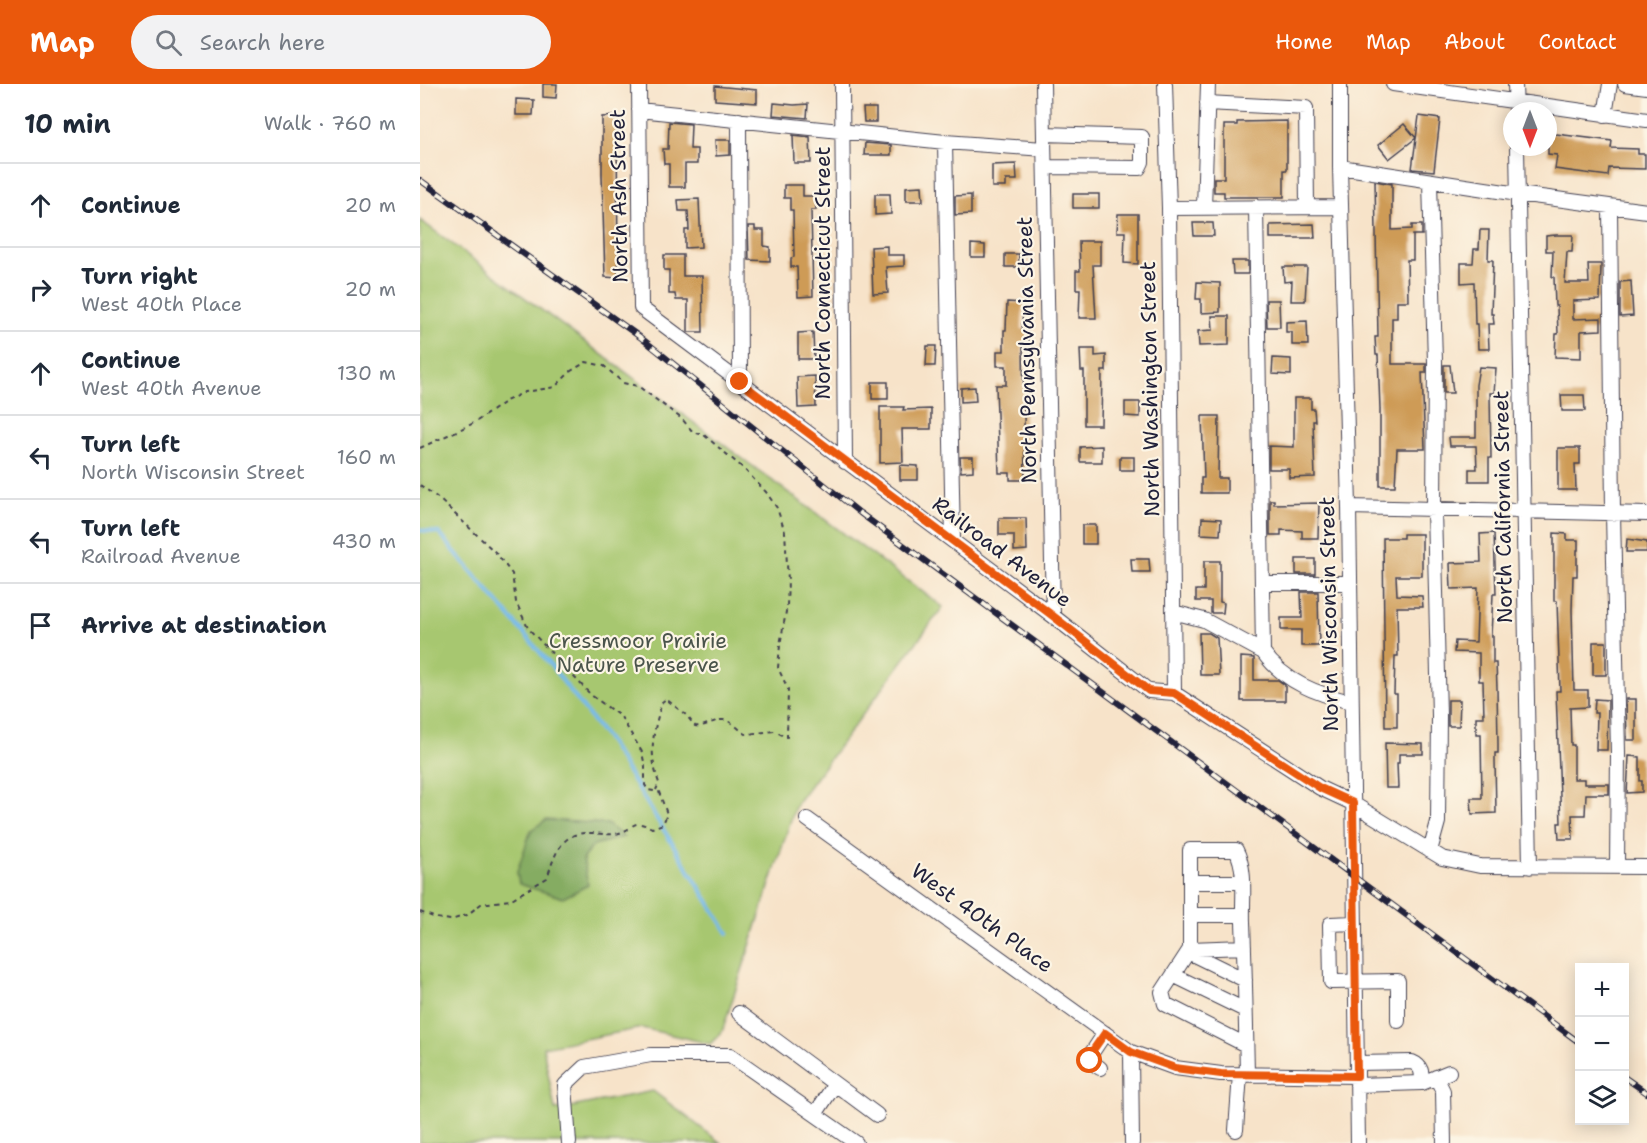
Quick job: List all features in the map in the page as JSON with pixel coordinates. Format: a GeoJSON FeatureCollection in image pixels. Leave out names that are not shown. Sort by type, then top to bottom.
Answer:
{"type":"FeatureCollection","features":[{"type":"Feature","properties":{"kind":"street","name":"North Ash Street"},"geometry":{"type":"LineString","coordinates":[[639,84],[641,308]]}},
{"type":"Feature","properties":{"kind":"street","name":"North Connecticut Street"},"geometry":{"type":"LineString","coordinates":[[843,84],[845,462]]}},
{"type":"Feature","properties":{"kind":"street","name":"North Pennsylvania Street"},"geometry":{"type":"LineString","coordinates":[[1043,84],[1053,616]]}},
{"type":"Feature","properties":{"kind":"street","name":"North Washington Street"},"geometry":{"type":"LineString","coordinates":[[1165,84],[1174,693]]}},
{"type":"Feature","properties":{"kind":"street"},"geometry":{"type":"LineString","coordinates":[[1204,207],[1208,84]]}},
{"type":"Feature","properties":{"kind":"street","name":"North Wisconsin Street"},"geometry":{"type":"LineString","coordinates":[[1340,84],[1358,1143]]}},
{"type":"Feature","properties":{"kind":"street"},"geometry":{"type":"LineString","coordinates":[[1393,84],[1415,86],[1503,104]]}},
{"type":"Feature","properties":{"kind":"street"},"geometry":{"type":"LineString","coordinates":[[1515,84],[1516,102]]}},
{"type":"Feature","properties":{"kind":"street"},"geometry":{"type":"LineString","coordinates":[[1605,114],[1610,84]]}},
{"type":"Feature","properties":{"kind":"street"},"geometry":{"type":"LineString","coordinates":[[1625,84],[1647,87]]}},
{"type":"Feature","properties":{"kind":"street"},"geometry":{"type":"LineString","coordinates":[[1207,103],[1306,108],[1307,207]]}},
{"type":"Feature","properties":{"kind":"street"},"geometry":{"type":"LineString","coordinates":[[639,110],[945,142],[1044,149]]}},
{"type":"Feature","properties":{"kind":"street"},"geometry":{"type":"LineString","coordinates":[[1557,110],[1647,120]]}},
{"type":"Feature","properties":{"kind":"street"},"geometry":{"type":"LineString","coordinates":[[740,120],[740,382]]}},
{"type":"Feature","properties":{"kind":"street"},"geometry":{"type":"LineString","coordinates":[[1044,134],[1142,137],[1142,162],[1139,168],[1045,167]]}},
{"type":"Feature","properties":{"kind":"street"},"geometry":{"type":"LineString","coordinates":[[945,142],[953,542]]}},
{"type":"Feature","properties":{"kind":"street","name":"North California Street"},"geometry":{"type":"LineString","coordinates":[[1516,156],[1530,867]]}},
{"type":"Feature","properties":{"kind":"street"},"geometry":{"type":"LineString","coordinates":[[1340,167],[1647,211]]}},
{"type":"Feature","properties":{"kind":"street"},"geometry":{"type":"LineString","coordinates":[[1430,181],[1439,716],[1438,822],[1430,850]]}},
{"type":"Feature","properties":{"kind":"street"},"geometry":{"type":"LineString","coordinates":[[1610,206],[1618,753],[1617,867]]}},
{"type":"Feature","properties":{"kind":"street"},"geometry":{"type":"LineString","coordinates":[[1256,207],[1263,652]]}},
{"type":"Feature","properties":{"kind":"street"},"geometry":{"type":"LineString","coordinates":[[1168,208],[1341,207]]}},
{"type":"Feature","properties":{"kind":"street","name":"Railroad Avenue"},"geometry":{"type":"LineString","coordinates":[[641,308],[1053,616],[1149,691],[1174,693],[1320,788],[1353,803],[1442,858],[1480,866],[1647,867]]}},
{"type":"Feature","properties":{"kind":"street"},"geometry":{"type":"LineString","coordinates":[[1348,507],[1647,514]]}},
{"type":"Feature","properties":{"kind":"street"},"geometry":{"type":"LineString","coordinates":[[1262,583],[1350,583]]}},
{"type":"Feature","properties":{"kind":"street"},"geometry":{"type":"LineString","coordinates":[[1173,612],[1204,620],[1263,652],[1272,664],[1292,680],[1325,696],[1351,702]]}},
{"type":"Feature","properties":{"kind":"street","name":"West 40th Place"},"geometry":{"type":"LineString","coordinates":[[807,819],[1131,1052],[1175,1068],[1221,1074],[1357,1075]]}},
{"type":"Feature","properties":{"kind":"street"},"geometry":{"type":"LineString","coordinates":[[1236,1130],[1246,1045],[1242,861],[1236,850],[1190,850],[1189,950],[1162,992],[1165,1004],[1246,1045]]}},
{"type":"Feature","properties":{"kind":"street"},"geometry":{"type":"LineString","coordinates":[[1190,882],[1242,882]]}},
{"type":"Feature","properties":{"kind":"street"},"geometry":{"type":"LineString","coordinates":[[1190,915],[1243,915]]}},
{"type":"Feature","properties":{"kind":"street"},"geometry":{"type":"LineString","coordinates":[[1354,923],[1330,924],[1331,982],[1398,981],[1398,1021]]}},
{"type":"Feature","properties":{"kind":"street"},"geometry":{"type":"LineString","coordinates":[[1189,950],[1244,947]]}},
{"type":"Feature","properties":{"kind":"street"},"geometry":{"type":"LineString","coordinates":[[1189,950],[1245,980]]}},
{"type":"Feature","properties":{"kind":"street"},"geometry":{"type":"LineString","coordinates":[[1173,975],[1245,1010]]}},
{"type":"Feature","properties":{"kind":"street"},"geometry":{"type":"LineString","coordinates":[[739,1013],[877,1115]]}},
{"type":"Feature","properties":{"kind":"street"},"geometry":{"type":"LineString","coordinates":[[1100,1068],[1090,1061],[1089,1057],[1105,1033]]}},
{"type":"Feature","properties":{"kind":"street"},"geometry":{"type":"LineString","coordinates":[[1131,1052],[1132,1143]]}},
{"type":"Feature","properties":{"kind":"street"},"geometry":{"type":"LineString","coordinates":[[569,1143],[565,1085],[584,1067],[651,1055],[729,1055],[816,1113],[856,1143]]}},
{"type":"Feature","properties":{"kind":"street"},"geometry":{"type":"LineString","coordinates":[[1357,1075],[1412,1062],[1422,1070],[1422,1083]]}},
{"type":"Feature","properties":{"kind":"street"},"geometry":{"type":"LineString","coordinates":[[1357,1075],[1422,1083],[1443,1074],[1444,1143]]}},
{"type":"Feature","properties":{"kind":"street"},"geometry":{"type":"LineString","coordinates":[[816,1113],[835,1084]]}},
{"type":"Feature","properties":{"kind":"path"},"geometry":{"type":"LineString","coordinates":[[420,448],[474,423],[506,401],[525,392],[555,387],[571,371],[586,362],[604,366],[617,380],[638,386],[654,397],[682,419],[693,432],[704,435],[766,492],[777,508],[785,532],[787,606],[778,668],[788,689],[787,737],[774,731],[746,734],[730,722],[723,720],[700,727],[694,726],[686,715],[666,699],[662,702],[656,723],[653,745],[652,764],[659,783],[656,790]]}},
{"type":"Feature","properties":{"kind":"path"},"geometry":{"type":"LineString","coordinates":[[420,485],[438,498],[496,553],[509,569],[514,580],[516,602],[524,622],[591,694],[621,717],[642,752],[645,785],[648,790],[659,792],[667,814],[663,824],[652,828],[637,823],[619,833],[580,832],[574,834],[562,843],[547,878],[510,900],[481,904],[467,915],[451,920],[436,918],[420,912]]}},
{"type":"Feature","properties":{"kind":"green space","name":"Cressmoor Prairie Nature Preserve"},"geometry":{"type":"Polygon","coordinates":[[[420,220],[943,607],[796,804],[722,1032],[710,1044],[642,1028],[543,1047],[555,1110],[653,1091],[721,1143],[420,1143],[420,220]]]}},
{"type":"Feature","properties":{"kind":"green space"},"geometry":{"type":"Polygon","coordinates":[[[546,820],[607,824],[624,837],[594,845],[583,858],[588,885],[563,898],[519,884],[517,872],[531,830],[546,820]]]}},
{"type":"Feature","properties":{"kind":"building"},"geometry":{"type":"Polygon","coordinates":[[[543,84],[557,84],[556,98],[543,97],[543,84]]]}},
{"type":"Feature","properties":{"kind":"building"},"geometry":{"type":"Polygon","coordinates":[[[715,86],[757,90],[757,103],[715,100],[715,86]]]}},
{"type":"Feature","properties":{"kind":"building"},"geometry":{"type":"Polygon","coordinates":[[[516,99],[534,100],[533,115],[516,115],[516,99]]]}},
{"type":"Feature","properties":{"kind":"building"},"geometry":{"type":"Polygon","coordinates":[[[774,103],[808,104],[807,118],[773,115],[774,103]]]}},
{"type":"Feature","properties":{"kind":"building"},"geometry":{"type":"Polygon","coordinates":[[[863,108],[876,108],[876,122],[864,122],[863,108]]]}},
{"type":"Feature","properties":{"kind":"building"},"geometry":{"type":"Polygon","coordinates":[[[617,116],[618,278],[605,277],[602,175],[602,117],[617,116]]]}},
{"type":"Feature","properties":{"kind":"building"},"geometry":{"type":"Polygon","coordinates":[[[1419,116],[1440,119],[1434,171],[1412,169],[1419,116]]]}},
{"type":"Feature","properties":{"kind":"building"},"geometry":{"type":"Polygon","coordinates":[[[1287,121],[1287,170],[1284,170],[1284,197],[1224,197],[1224,192],[1214,192],[1214,178],[1224,178],[1224,125],[1237,125],[1237,122],[1287,121]]]}},
{"type":"Feature","properties":{"kind":"building"},"geometry":{"type":"Polygon","coordinates":[[[669,122],[691,124],[690,149],[697,149],[697,164],[685,164],[685,187],[669,187],[669,164],[664,164],[663,149],[668,149],[669,122]]]}},
{"type":"Feature","properties":{"kind":"building"},"geometry":{"type":"Polygon","coordinates":[[[1404,124],[1416,138],[1389,159],[1378,145],[1404,124]]]}},
{"type":"Feature","properties":{"kind":"building"},"geometry":{"type":"Polygon","coordinates":[[[1557,134],[1612,141],[1611,148],[1638,149],[1638,154],[1645,154],[1645,169],[1609,168],[1608,176],[1555,169],[1557,134]]]}},
{"type":"Feature","properties":{"kind":"building"},"geometry":{"type":"Polygon","coordinates":[[[793,135],[810,137],[811,163],[794,163],[793,135]]]}},
{"type":"Feature","properties":{"kind":"building"},"geometry":{"type":"Polygon","coordinates":[[[715,140],[730,140],[730,155],[716,156],[715,140]]]}},
{"type":"Feature","properties":{"kind":"building"},"geometry":{"type":"Polygon","coordinates":[[[865,143],[891,145],[891,155],[864,155],[865,143]]]}},
{"type":"Feature","properties":{"kind":"building"},"geometry":{"type":"Polygon","coordinates":[[[1016,164],[1017,180],[1006,180],[1006,187],[992,187],[992,165],[1016,164]]]}},
{"type":"Feature","properties":{"kind":"building"},"geometry":{"type":"Polygon","coordinates":[[[1375,181],[1392,184],[1392,230],[1412,229],[1412,225],[1422,225],[1422,235],[1413,235],[1413,260],[1407,260],[1408,301],[1397,301],[1397,318],[1392,318],[1392,364],[1426,364],[1426,373],[1422,373],[1425,449],[1397,449],[1395,486],[1380,486],[1380,409],[1375,337],[1378,337],[1375,181]]]}},
{"type":"Feature","properties":{"kind":"building"},"geometry":{"type":"Polygon","coordinates":[[[784,185],[803,185],[803,196],[816,196],[816,210],[811,210],[813,296],[798,297],[797,267],[791,267],[791,258],[794,257],[793,210],[790,210],[790,198],[784,198],[784,185]]]}},
{"type":"Feature","properties":{"kind":"building"},"geometry":{"type":"Polygon","coordinates":[[[922,186],[923,201],[906,201],[906,187],[922,186]]]}},
{"type":"Feature","properties":{"kind":"building"},"geometry":{"type":"Polygon","coordinates":[[[875,194],[890,194],[891,214],[875,215],[875,194]]]}},
{"type":"Feature","properties":{"kind":"building"},"geometry":{"type":"Polygon","coordinates":[[[1073,194],[1099,194],[1099,208],[1073,208],[1073,194]]]}},
{"type":"Feature","properties":{"kind":"building"},"geometry":{"type":"Polygon","coordinates":[[[971,195],[971,214],[955,215],[955,196],[971,195]]]}},
{"type":"Feature","properties":{"kind":"building"},"geometry":{"type":"Polygon","coordinates":[[[699,199],[701,247],[685,248],[685,230],[689,230],[688,211],[679,211],[678,200],[699,199]]]}},
{"type":"Feature","properties":{"kind":"building"},"geometry":{"type":"Polygon","coordinates":[[[1118,214],[1138,214],[1138,264],[1124,263],[1125,232],[1117,232],[1118,214]]]}},
{"type":"Feature","properties":{"kind":"building"},"geometry":{"type":"Polygon","coordinates":[[[1193,223],[1213,223],[1214,236],[1194,236],[1193,223]]]}},
{"type":"Feature","properties":{"kind":"building"},"geometry":{"type":"Polygon","coordinates":[[[1314,224],[1315,238],[1270,238],[1270,225],[1314,224]]]}},
{"type":"Feature","properties":{"kind":"building"},"geometry":{"type":"Polygon","coordinates":[[[748,226],[755,226],[755,230],[764,230],[764,246],[770,247],[770,261],[749,260],[748,226]]]}},
{"type":"Feature","properties":{"kind":"building"},"geometry":{"type":"Polygon","coordinates":[[[1480,230],[1489,230],[1488,260],[1493,260],[1491,314],[1493,314],[1494,324],[1488,324],[1489,349],[1478,349],[1474,282],[1461,283],[1461,263],[1473,263],[1474,249],[1479,249],[1480,230]]]}},
{"type":"Feature","properties":{"kind":"building"},"geometry":{"type":"Polygon","coordinates":[[[1573,235],[1572,252],[1567,252],[1565,283],[1589,283],[1588,264],[1601,264],[1600,300],[1573,301],[1573,319],[1601,318],[1601,330],[1581,331],[1581,358],[1555,357],[1556,334],[1558,334],[1554,277],[1552,277],[1553,251],[1546,251],[1546,236],[1573,235]]]}},
{"type":"Feature","properties":{"kind":"building"},"geometry":{"type":"Polygon","coordinates":[[[1079,241],[1100,241],[1100,265],[1093,265],[1096,318],[1079,318],[1080,289],[1076,289],[1076,271],[1080,271],[1079,241]]]}},
{"type":"Feature","properties":{"kind":"building"},"geometry":{"type":"Polygon","coordinates":[[[971,244],[985,245],[985,257],[971,257],[971,244]]]}},
{"type":"Feature","properties":{"kind":"building"},"geometry":{"type":"Polygon","coordinates":[[[887,246],[887,255],[904,255],[904,266],[886,267],[888,293],[873,294],[871,247],[887,246]]]}},
{"type":"Feature","properties":{"kind":"building"},"geometry":{"type":"Polygon","coordinates":[[[1005,254],[1019,254],[1019,267],[1005,267],[1005,254]]]}},
{"type":"Feature","properties":{"kind":"building"},"geometry":{"type":"Polygon","coordinates":[[[664,255],[683,255],[683,276],[702,276],[703,332],[688,332],[688,300],[676,300],[675,294],[669,294],[669,270],[664,270],[664,255]]]}},
{"type":"Feature","properties":{"kind":"building"},"geometry":{"type":"Polygon","coordinates":[[[1232,261],[1248,261],[1248,274],[1233,274],[1232,261]]]}},
{"type":"Feature","properties":{"kind":"building"},"geometry":{"type":"Polygon","coordinates":[[[1283,267],[1307,267],[1305,301],[1291,301],[1292,281],[1284,282],[1283,267]]]}},
{"type":"Feature","properties":{"kind":"building"},"geometry":{"type":"Polygon","coordinates":[[[1631,281],[1633,316],[1620,317],[1620,282],[1631,281]]]}},
{"type":"Feature","properties":{"kind":"building"},"geometry":{"type":"Polygon","coordinates":[[[1197,282],[1220,283],[1220,312],[1201,313],[1201,299],[1196,299],[1197,282]]]}},
{"type":"Feature","properties":{"kind":"building"},"geometry":{"type":"Polygon","coordinates":[[[1266,300],[1279,300],[1280,327],[1267,327],[1266,300]]]}},
{"type":"Feature","properties":{"kind":"building"},"geometry":{"type":"Polygon","coordinates":[[[1007,302],[1023,303],[1022,329],[1028,329],[1029,344],[1023,344],[1025,480],[1010,480],[1010,473],[999,473],[996,385],[1006,385],[1006,366],[997,366],[997,351],[1004,351],[1007,302]]]}},
{"type":"Feature","properties":{"kind":"building"},"geometry":{"type":"Polygon","coordinates":[[[1212,316],[1229,316],[1229,345],[1199,346],[1198,331],[1213,330],[1212,316]]]}},
{"type":"Feature","properties":{"kind":"building"},"geometry":{"type":"Polygon","coordinates":[[[1307,321],[1308,345],[1292,345],[1292,332],[1286,332],[1286,322],[1307,321]]]}},
{"type":"Feature","properties":{"kind":"building"},"geometry":{"type":"Polygon","coordinates":[[[813,332],[814,359],[798,359],[798,333],[813,332]]]}},
{"type":"Feature","properties":{"kind":"building"},"geometry":{"type":"Polygon","coordinates":[[[927,346],[936,346],[935,366],[926,366],[927,346]]]}},
{"type":"Feature","properties":{"kind":"building"},"geometry":{"type":"Polygon","coordinates":[[[1080,349],[1095,349],[1095,356],[1106,355],[1106,371],[1102,371],[1101,425],[1084,425],[1084,371],[1081,371],[1080,349]]]}},
{"type":"Feature","properties":{"kind":"building"},"geometry":{"type":"Polygon","coordinates":[[[1273,358],[1291,359],[1291,375],[1272,374],[1273,358]]]}},
{"type":"Feature","properties":{"kind":"building"},"geometry":{"type":"Polygon","coordinates":[[[1444,365],[1450,365],[1453,393],[1444,393],[1444,365]]]}},
{"type":"Feature","properties":{"kind":"building"},"geometry":{"type":"Polygon","coordinates":[[[1479,367],[1496,368],[1494,393],[1490,393],[1489,481],[1469,481],[1469,469],[1477,469],[1476,446],[1450,446],[1449,437],[1476,437],[1476,385],[1479,367]]]}},
{"type":"Feature","properties":{"kind":"building"},"geometry":{"type":"Polygon","coordinates":[[[815,376],[816,407],[798,408],[797,377],[815,376]]]}},
{"type":"Feature","properties":{"kind":"building"},"geometry":{"type":"Polygon","coordinates":[[[872,382],[888,382],[888,399],[872,399],[872,382]]]}},
{"type":"Feature","properties":{"kind":"building"},"geometry":{"type":"Polygon","coordinates":[[[975,387],[976,401],[961,402],[961,388],[975,387]]]}},
{"type":"Feature","properties":{"kind":"building"},"geometry":{"type":"Polygon","coordinates":[[[1561,395],[1584,395],[1585,411],[1562,411],[1561,395]]]}},
{"type":"Feature","properties":{"kind":"building"},"geometry":{"type":"Polygon","coordinates":[[[1294,398],[1311,398],[1311,409],[1314,409],[1315,477],[1289,478],[1289,469],[1269,469],[1269,446],[1294,447],[1294,398]]]}},
{"type":"Feature","properties":{"kind":"building"},"geometry":{"type":"Polygon","coordinates":[[[1125,402],[1140,402],[1140,417],[1125,416],[1125,402]]]}},
{"type":"Feature","properties":{"kind":"building"},"geometry":{"type":"Polygon","coordinates":[[[880,407],[904,407],[903,410],[931,409],[931,429],[902,429],[903,462],[880,463],[880,407]]]}},
{"type":"Feature","properties":{"kind":"building"},"geometry":{"type":"Polygon","coordinates":[[[1202,416],[1219,416],[1218,478],[1227,478],[1227,493],[1201,493],[1201,478],[1204,478],[1202,416]]]}},
{"type":"Feature","properties":{"kind":"building"},"geometry":{"type":"Polygon","coordinates":[[[1102,446],[1102,462],[1080,462],[1080,447],[1102,446]]]}},
{"type":"Feature","properties":{"kind":"building"},"geometry":{"type":"Polygon","coordinates":[[[1558,448],[1580,448],[1580,464],[1575,464],[1576,490],[1558,490],[1558,448]]]}},
{"type":"Feature","properties":{"kind":"building"},"geometry":{"type":"Polygon","coordinates":[[[960,457],[973,457],[973,471],[961,472],[960,457]]]}},
{"type":"Feature","properties":{"kind":"building"},"geometry":{"type":"Polygon","coordinates":[[[1120,457],[1134,457],[1134,470],[1120,470],[1120,457]]]}},
{"type":"Feature","properties":{"kind":"building"},"geometry":{"type":"Polygon","coordinates":[[[900,465],[918,466],[918,480],[900,480],[900,465]]]}},
{"type":"Feature","properties":{"kind":"building"},"geometry":{"type":"Polygon","coordinates":[[[1270,500],[1274,500],[1274,504],[1319,503],[1318,538],[1302,538],[1302,531],[1281,530],[1281,535],[1270,535],[1270,500]]]}},
{"type":"Feature","properties":{"kind":"building"},"geometry":{"type":"Polygon","coordinates":[[[999,518],[1026,518],[1027,550],[1014,551],[1014,535],[999,535],[999,518]]]}},
{"type":"Feature","properties":{"kind":"building"},"geometry":{"type":"Polygon","coordinates":[[[1202,518],[1221,519],[1220,535],[1201,534],[1202,518]]]}},
{"type":"Feature","properties":{"kind":"building"},"geometry":{"type":"Polygon","coordinates":[[[1082,525],[1096,525],[1096,544],[1082,544],[1082,525]]]}},
{"type":"Feature","properties":{"kind":"building"},"geometry":{"type":"Polygon","coordinates":[[[1494,533],[1496,594],[1493,594],[1491,636],[1493,636],[1493,663],[1496,663],[1497,688],[1496,813],[1472,814],[1471,798],[1482,798],[1481,734],[1476,734],[1476,717],[1484,717],[1483,681],[1479,681],[1479,653],[1454,652],[1455,641],[1476,642],[1478,588],[1451,589],[1450,563],[1481,562],[1480,534],[1494,533]]]}},
{"type":"Feature","properties":{"kind":"building"},"geometry":{"type":"Polygon","coordinates":[[[1554,533],[1567,534],[1567,540],[1578,540],[1577,576],[1573,576],[1572,610],[1574,690],[1588,690],[1588,707],[1570,708],[1571,745],[1574,745],[1574,779],[1584,779],[1584,784],[1609,784],[1609,794],[1586,794],[1585,815],[1572,815],[1573,839],[1559,839],[1558,823],[1561,823],[1556,691],[1560,691],[1557,601],[1554,601],[1554,533]]]}},
{"type":"Feature","properties":{"kind":"building"},"geometry":{"type":"Polygon","coordinates":[[[1403,534],[1422,534],[1422,576],[1396,576],[1397,595],[1422,596],[1423,607],[1397,607],[1398,656],[1395,656],[1394,694],[1397,694],[1397,727],[1385,727],[1383,538],[1403,538],[1403,534]]]}},
{"type":"Feature","properties":{"kind":"building"},"geometry":{"type":"Polygon","coordinates":[[[1627,539],[1647,542],[1647,552],[1626,552],[1627,539]]]}},
{"type":"Feature","properties":{"kind":"building"},"geometry":{"type":"Polygon","coordinates":[[[1131,559],[1149,559],[1150,572],[1132,572],[1131,559]]]}},
{"type":"Feature","properties":{"kind":"building"},"geometry":{"type":"Polygon","coordinates":[[[1296,559],[1315,559],[1315,574],[1296,574],[1296,559]]]}},
{"type":"Feature","properties":{"kind":"building"},"geometry":{"type":"Polygon","coordinates":[[[1204,561],[1220,561],[1220,602],[1224,603],[1223,613],[1211,613],[1211,601],[1196,601],[1196,590],[1204,590],[1204,561]]]}},
{"type":"Feature","properties":{"kind":"building"},"geometry":{"type":"Polygon","coordinates":[[[1301,592],[1318,592],[1319,646],[1301,646],[1301,630],[1281,630],[1281,618],[1302,618],[1301,592]]]}},
{"type":"Feature","properties":{"kind":"building"},"geometry":{"type":"Polygon","coordinates":[[[1199,633],[1209,633],[1217,638],[1219,675],[1200,675],[1199,633]]]}},
{"type":"Feature","properties":{"kind":"building"},"geometry":{"type":"Polygon","coordinates":[[[1593,642],[1606,642],[1606,675],[1593,675],[1593,642]]]}},
{"type":"Feature","properties":{"kind":"building"},"geometry":{"type":"Polygon","coordinates":[[[1241,657],[1254,658],[1254,680],[1278,680],[1285,685],[1285,701],[1241,701],[1241,657]]]}},
{"type":"Feature","properties":{"kind":"building"},"geometry":{"type":"Polygon","coordinates":[[[1595,699],[1608,700],[1607,750],[1596,750],[1595,699]]]}},
{"type":"Feature","properties":{"kind":"building"},"geometry":{"type":"Polygon","coordinates":[[[1626,699],[1636,699],[1636,740],[1627,740],[1626,699]]]}},
{"type":"Feature","properties":{"kind":"building"},"geometry":{"type":"Polygon","coordinates":[[[1448,700],[1460,700],[1459,726],[1448,726],[1448,700]]]}},
{"type":"Feature","properties":{"kind":"building"},"geometry":{"type":"Polygon","coordinates":[[[1385,743],[1423,744],[1423,754],[1399,754],[1398,788],[1386,788],[1385,743]]]}},
{"type":"Feature","properties":{"kind":"building"},"geometry":{"type":"Polygon","coordinates":[[[1629,756],[1640,757],[1642,792],[1627,793],[1629,756]]]}},
{"type":"Feature","properties":{"kind":"waterway"},"geometry":{"type":"LineString","coordinates":[[420,530],[439,533],[549,663],[609,742],[728,933]]}},
{"type":"Feature","properties":{"kind":"railway"},"geometry":{"type":"LineString","coordinates":[[420,180],[640,337],[860,513],[1575,1039]]}},
{"type":"Feature","properties":{"kind":"railway"},"geometry":{"type":"LineString","coordinates":[[1629,1080],[1647,1093]]}},
{"type":"Feature","properties":{"kind":"route"},"geometry":{"type":"LineString","coordinates":[[740,382],[1053,616],[1149,691],[1174,693],[1320,788],[1353,803],[1357,1076],[1221,1074],[1175,1068],[1131,1052],[1105,1033],[1091,1053],[1090,1061]]}}]}
